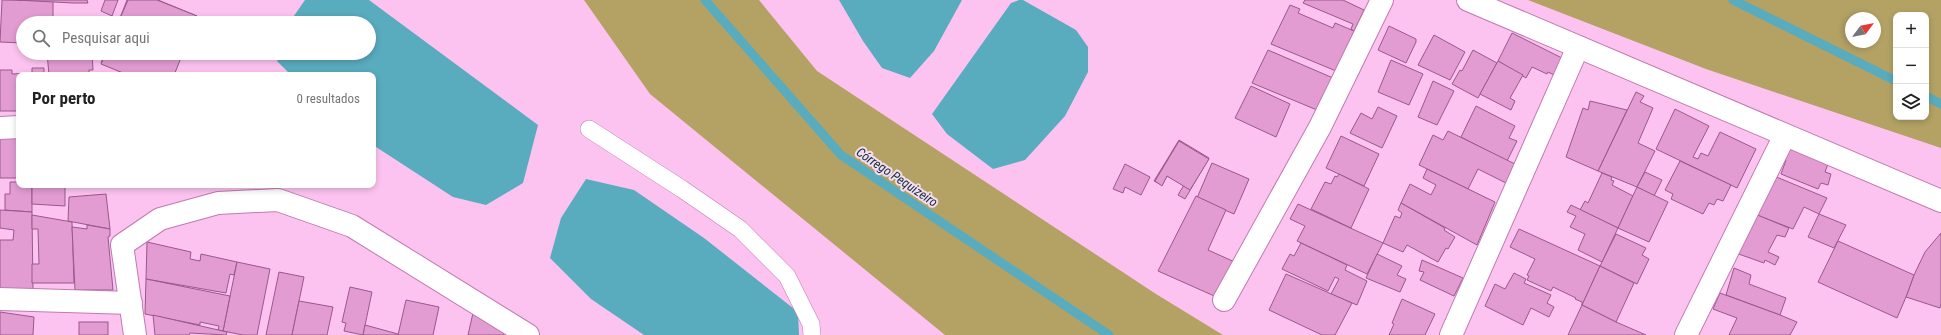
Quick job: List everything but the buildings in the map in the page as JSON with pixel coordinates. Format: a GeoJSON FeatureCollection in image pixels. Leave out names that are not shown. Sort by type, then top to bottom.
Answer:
{"type":"FeatureCollection","features":[{"type":"Feature","properties":{"kind":"street"},"geometry":{"type":"LineString","coordinates":[[1224,300],[1320,127],[1382,0]]}},
{"type":"Feature","properties":{"kind":"street"},"geometry":{"type":"LineString","coordinates":[[1468,0],[1941,201]]}},
{"type":"Feature","properties":{"kind":"street"},"geometry":{"type":"LineString","coordinates":[[1451,335],[1578,47]]}},
{"type":"Feature","properties":{"kind":"street"},"geometry":{"type":"LineString","coordinates":[[0,128],[16,127]]}},
{"type":"Feature","properties":{"kind":"street"},"geometry":{"type":"LineString","coordinates":[[1686,335],[1785,135]]}},
{"type":"Feature","properties":{"kind":"street"},"geometry":{"type":"LineString","coordinates":[[135,335],[122,245],[160,219],[218,203],[278,200],[352,226],[528,335]]}},
{"type":"Feature","properties":{"kind":"street"},"geometry":{"type":"LineString","coordinates":[[0,300],[131,304]]}},
{"type":"Feature","properties":{"kind":"lane"},"geometry":{"type":"LineString","coordinates":[[589,129],[682,189],[740,229],[787,276],[811,324],[812,335]]}},
{"type":"Feature","properties":{"kind":"shaded area"},"geometry":{"type":"Polygon","coordinates":[[[305,0],[369,0],[538,125],[523,183],[486,205],[453,197],[376,147],[376,72],[288,72],[277,61],[376,60],[376,16],[294,16],[305,0]]]}},
{"type":"Feature","properties":{"kind":"shaded area"},"geometry":{"type":"Polygon","coordinates":[[[584,0],[759,0],[817,71],[1156,294],[1223,335],[945,335],[650,94],[584,0]]]}},
{"type":"Feature","properties":{"kind":"shaded area"},"geometry":{"type":"Polygon","coordinates":[[[839,0],[962,0],[934,51],[910,78],[882,68],[863,41],[839,0]]]}},
{"type":"Feature","properties":{"kind":"shaded area"},"geometry":{"type":"Polygon","coordinates":[[[1023,0],[1076,30],[1088,47],[1088,72],[1065,116],[1025,160],[993,169],[947,134],[932,114],[1011,3],[1023,0]]]}},
{"type":"Feature","properties":{"kind":"shaded area"},"geometry":{"type":"Polygon","coordinates":[[[1528,0],[1941,0],[1941,148],[1706,69],[1528,0]]]}},
{"type":"Feature","properties":{"kind":"shaded area"},"geometry":{"type":"Polygon","coordinates":[[[586,179],[634,190],[704,238],[798,312],[799,335],[644,335],[591,299],[550,258],[561,218],[586,179]]]}},
{"type":"Feature","properties":{"kind":"waterway","name":"Córrego Pequizeiro"},"geometry":{"type":"LineString","coordinates":[[705,0],[841,155],[1109,335]]}},
{"type":"Feature","properties":{"kind":"waterway"},"geometry":{"type":"LineString","coordinates":[[1733,0],[1893,80]]}},
{"type":"Feature","properties":{"kind":"waterway"},"geometry":{"type":"LineString","coordinates":[[1929,98],[1941,104]]}}]}
